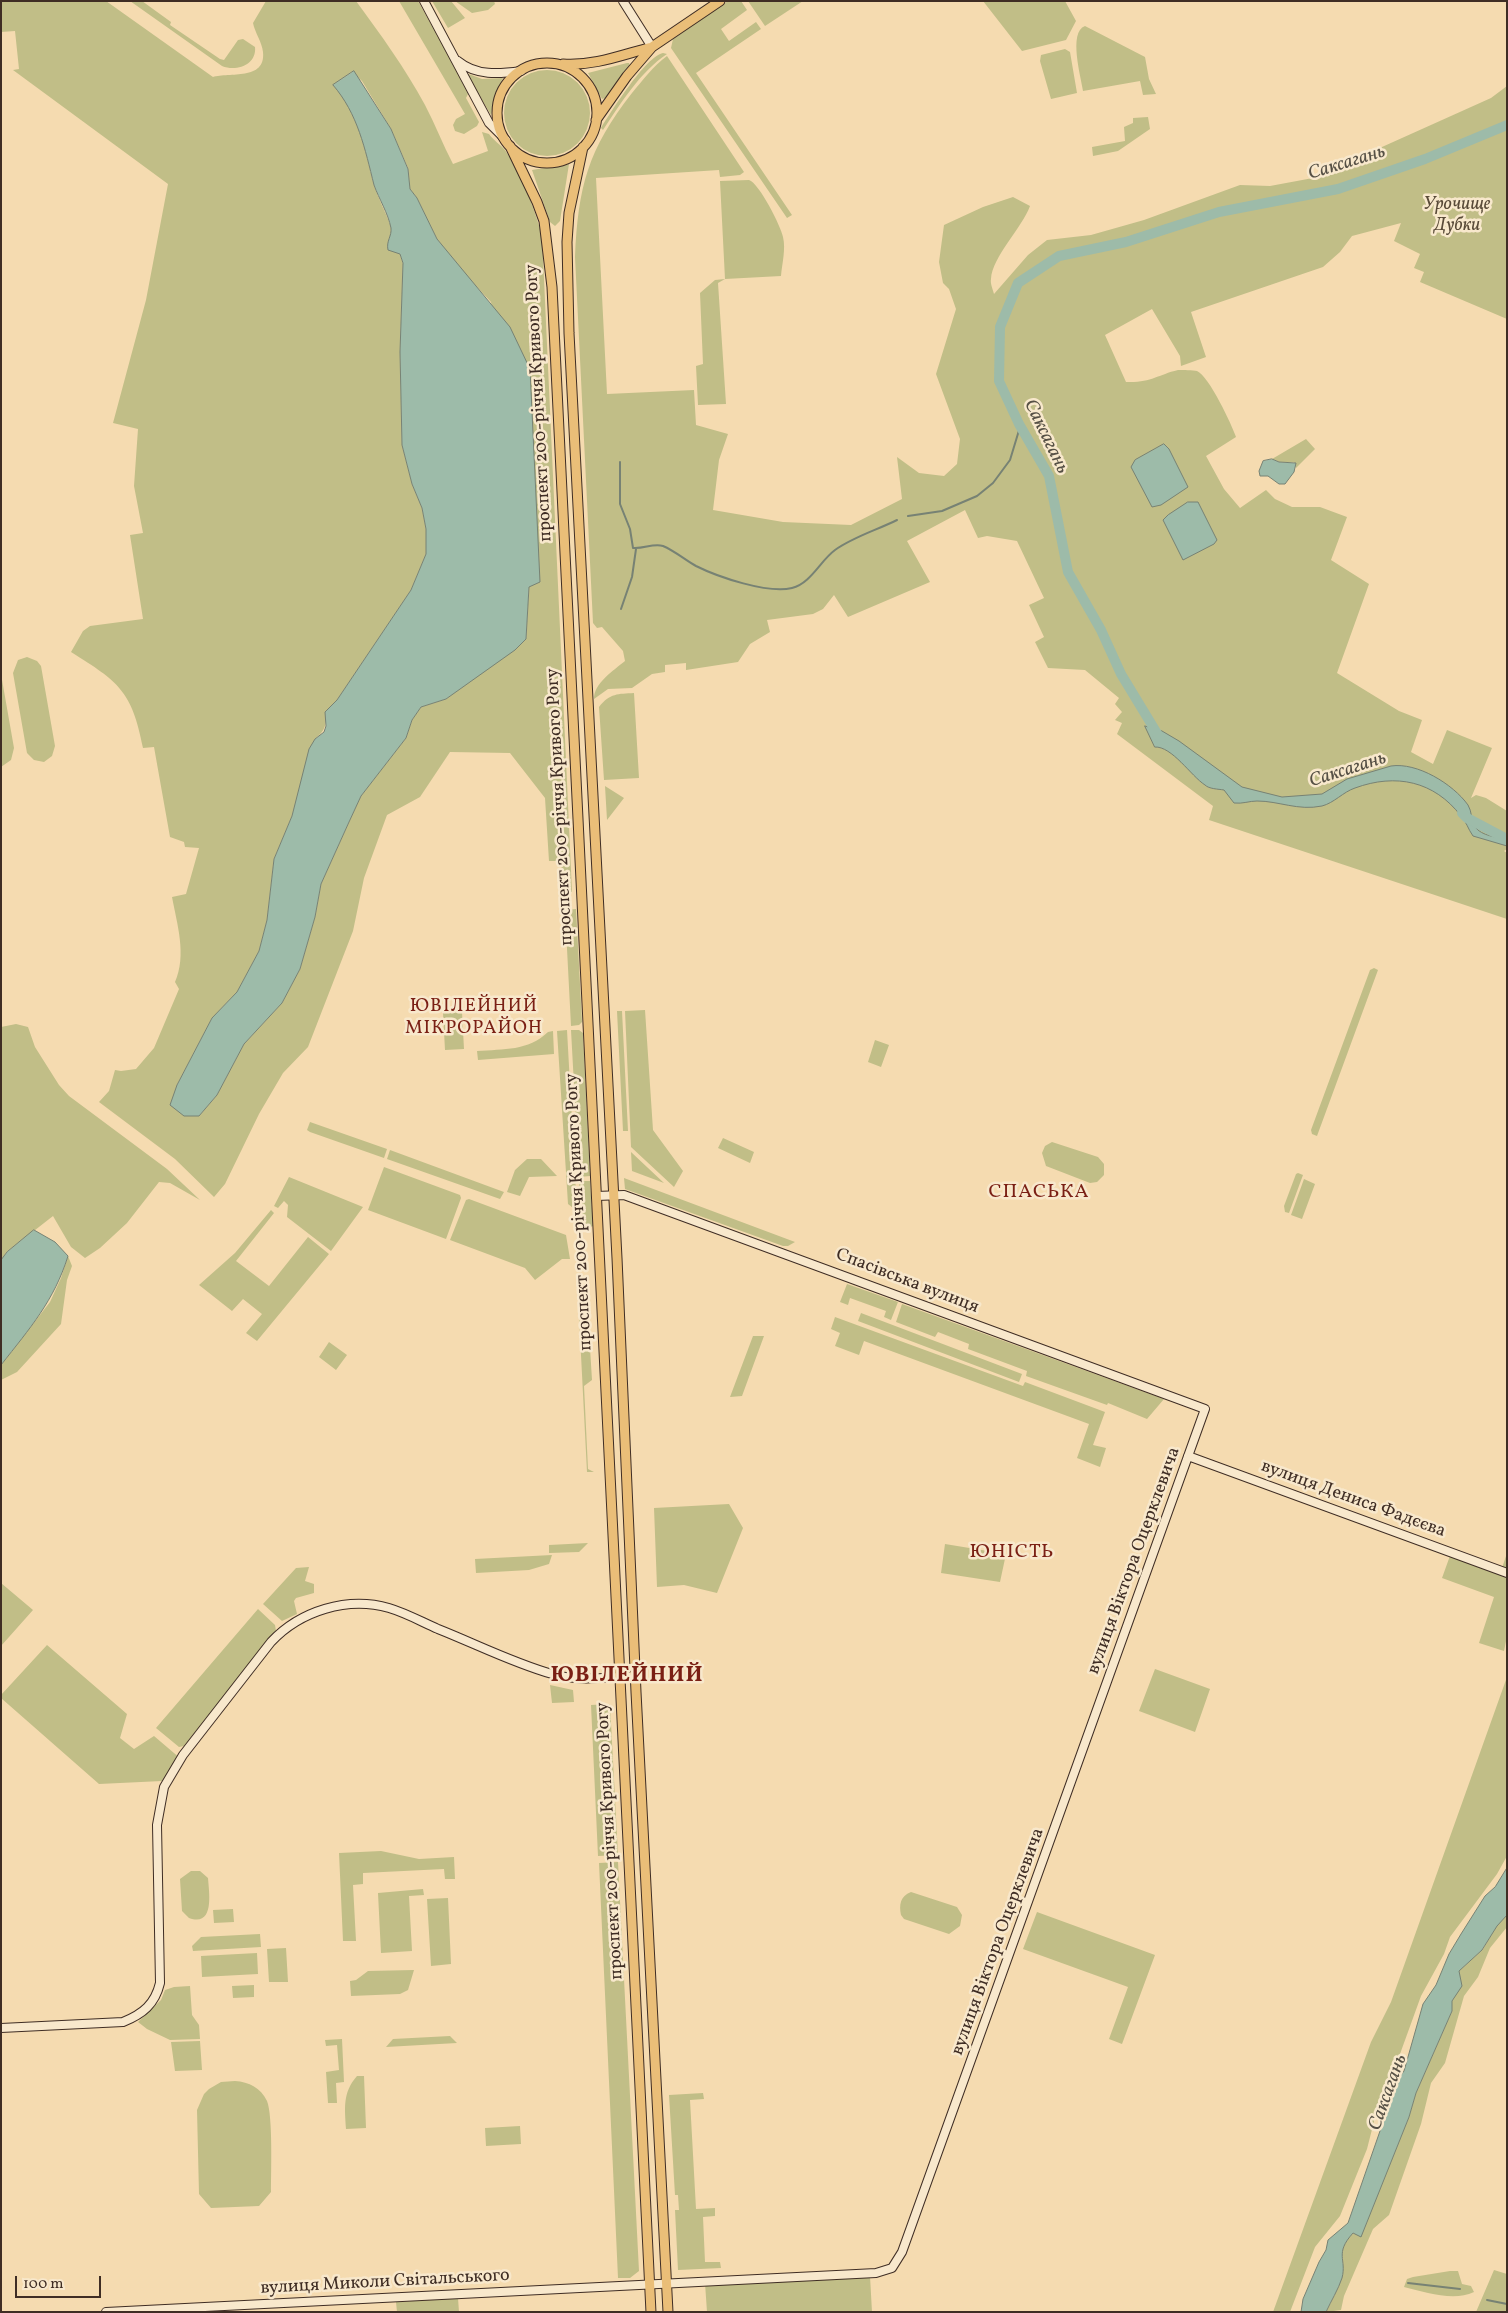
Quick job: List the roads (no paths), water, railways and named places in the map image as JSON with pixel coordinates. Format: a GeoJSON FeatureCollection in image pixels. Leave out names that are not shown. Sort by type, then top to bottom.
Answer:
{"type":"FeatureCollection","features":[{"type":"Feature","properties":{"kind":"main road"},"geometry":{"type":"LineString","coordinates":[[652,47],[606,61],[588,64],[537,64],[521,71],[506,84],[498,102],[498,122],[508,143],[529,159],[546,162],[564,160],[583,147],[592,134],[596,120],[627,76],[652,47],[720,1]]}},
{"type":"Feature","properties":{"kind":"main road"},"geometry":{"type":"LineString","coordinates":[[555,64],[575,72],[587,84],[594,98],[596,120]]}},
{"type":"Feature","properties":{"kind":"main road","name":"проспект 200-річчя Кривого Рогу"},"geometry":{"type":"LineString","coordinates":[[508,143],[538,202],[544,221],[552,287],[573,692],[579,879],[651,2312]]}},
{"type":"Feature","properties":{"kind":"main road","name":"проспект 200-річчя Кривого Рогу"},"geometry":{"type":"LineString","coordinates":[[583,147],[569,213],[567,242],[569,333],[668,2312]]}},
{"type":"Feature","properties":{"kind":"main road"},"geometry":{"type":"LineString","coordinates":[[579,879],[597,878]]}},
{"type":"Feature","properties":{"kind":"main road"},"geometry":{"type":"LineString","coordinates":[[633,1952],[649,1951]]}},
{"type":"Feature","properties":{"kind":"street"},"geometry":{"type":"LineString","coordinates":[[424,1],[458,61],[461,71],[489,123],[508,143]]}},
{"type":"Feature","properties":{"kind":"street"},"geometry":{"type":"LineString","coordinates":[[623,1],[652,47]]}},
{"type":"Feature","properties":{"kind":"street"},"geometry":{"type":"LineString","coordinates":[[458,61],[476,71],[490,74],[521,71]]}},
{"type":"Feature","properties":{"kind":"street","name":"Спасівська вулиця"},"geometry":{"type":"LineString","coordinates":[[596,1196],[624,1195],[792,1255],[1205,1409]]}},
{"type":"Feature","properties":{"kind":"street","name":"вулиця Віктора Оцерклевича"},"geometry":{"type":"LineString","coordinates":[[666,2282],[876,2273],[887,2271],[895,2266],[1014,1946],[1205,1409]]}},
{"type":"Feature","properties":{"kind":"street","name":"вулиця Дениса Фадєєва"},"geometry":{"type":"LineString","coordinates":[[1188,1456],[1507,1573]]}},
{"type":"Feature","properties":{"kind":"street"},"geometry":{"type":"LineString","coordinates":[[1,2028],[123,2022],[139,2014],[152,2003],[157,1996],[160,1983],[157,1825],[164,1786],[183,1755],[284,1628],[301,1618],[334,1607],[359,1603],[376,1605],[403,1613],[551,1674],[573,1678],[635,1676]]}},
{"type":"Feature","properties":{"kind":"street","name":"вулиця Миколи Світальського"},"geometry":{"type":"LineString","coordinates":[[106,2312],[666,2282]]}},
{"type":"Feature","properties":{"kind":"water"},"geometry":{"type":"Polygon","coordinates":[[[354,71],[391,129],[408,169],[410,189],[417,198],[437,239],[510,327],[530,369],[540,582],[529,587],[526,639],[515,650],[446,699],[421,707],[412,720],[406,738],[361,796],[321,884],[315,917],[300,969],[282,1003],[244,1044],[217,1095],[199,1116],[184,1116],[170,1105],[177,1085],[212,1018],[237,992],[259,951],[267,920],[274,859],[292,816],[309,749],[315,739],[324,732],[326,726],[325,712],[337,700],[411,590],[426,554],[426,529],[422,508],[412,484],[402,445],[400,352],[403,263],[400,254],[388,250],[391,228],[374,185],[360,132],[349,108],[333,85],[354,71]]]}},
{"type":"Feature","properties":{"kind":"water"},"geometry":{"type":"Polygon","coordinates":[[[1164,444],[1169,449],[1188,487],[1161,505],[1152,507],[1131,467],[1135,460],[1164,444]]]}},
{"type":"Feature","properties":{"kind":"water"},"geometry":{"type":"Polygon","coordinates":[[[1272,459],[1279,462],[1296,463],[1294,472],[1285,484],[1279,484],[1268,476],[1260,476],[1259,471],[1263,461],[1272,459]]]}},
{"type":"Feature","properties":{"kind":"water"},"geometry":{"type":"Polygon","coordinates":[[[1188,502],[1198,502],[1217,540],[1214,544],[1183,560],[1163,520],[1188,502]]]}},
{"type":"Feature","properties":{"kind":"water"},"geometry":{"type":"Polygon","coordinates":[[[1145,726],[1162,731],[1179,741],[1242,787],[1282,797],[1322,794],[1347,779],[1391,766],[1412,767],[1434,776],[1453,789],[1468,805],[1475,827],[1490,836],[1507,839],[1507,846],[1473,836],[1463,818],[1450,804],[1439,795],[1413,783],[1385,781],[1370,783],[1346,792],[1322,806],[1297,807],[1265,801],[1234,803],[1224,790],[1207,786],[1175,756],[1168,751],[1155,747],[1145,726]]]}},
{"type":"Feature","properties":{"kind":"water"},"geometry":{"type":"Polygon","coordinates":[[[34,1230],[55,1242],[68,1256],[56,1287],[48,1301],[1,1365],[1,1260],[7,1252],[34,1230]]]}},
{"type":"Feature","properties":{"kind":"water"},"geometry":{"type":"Polygon","coordinates":[[[1507,1868],[1507,1915],[1497,1926],[1482,1950],[1459,1971],[1462,1986],[1452,2001],[1452,2011],[1416,2093],[1409,2117],[1361,2237],[1353,2233],[1342,2251],[1343,2271],[1339,2287],[1326,2312],[1301,2312],[1303,2299],[1326,2250],[1328,2240],[1348,2223],[1380,2131],[1389,2091],[1404,2071],[1423,2004],[1436,1985],[1449,1954],[1461,1934],[1485,1896],[1495,1887],[1507,1868]]]}},
{"type":"Feature","properties":{"kind":"waterway","name":"Саксагань"},"geometry":{"type":"LineString","coordinates":[[1161,740],[1121,674],[1101,630],[1068,572],[1049,476],[1019,424],[999,381],[1000,327],[1018,283],[1059,256],[1126,242],[1219,212],[1338,189],[1425,159],[1507,125]]}},
{"type":"Feature","properties":{"kind":"waterway"},"geometry":{"type":"LineString","coordinates":[[908,516],[942,511],[977,496],[993,483],[1010,460],[1020,427]]}},
{"type":"Feature","properties":{"kind":"waterway"},"geometry":{"type":"LineString","coordinates":[[620,462],[620,504],[630,529],[633,548],[663,546],[705,570],[757,587],[782,589],[799,585],[805,582],[842,545],[897,520]]}},
{"type":"Feature","properties":{"kind":"waterway"},"geometry":{"type":"LineString","coordinates":[[621,609],[632,577],[636,549]]}},
{"type":"Feature","properties":{"kind":"waterway","name":"Саксагань"},"geometry":{"type":"LineString","coordinates":[[1462,813],[1467,818],[1507,839]]}},
{"type":"Feature","properties":{"kind":"waterway"},"geometry":{"type":"LineString","coordinates":[[1408,2283],[1460,2289]]}},
{"type":"Feature","properties":{"kind":"waterway"},"geometry":{"type":"LineString","coordinates":[[1487,2300],[1507,2304]]}},
{"type":"Feature","properties":{"kind":"district","name":"ЮВІЛЕЙНИЙ МІКРОРАЙОН"},"geometry":{"type":"Point","coordinates":[474,1019]}},
{"type":"Feature","properties":{"kind":"district","name":"СПАСЬКА"},"geometry":{"type":"Point","coordinates":[1039,1193]}},
{"type":"Feature","properties":{"kind":"district","name":"ЮНІСТЬ"},"geometry":{"type":"Point","coordinates":[1012,1553]}},
{"type":"Feature","properties":{"kind":"district","name":"ЮВІЛЕЙНИЙ"},"geometry":{"type":"Point","coordinates":[627,1677]}},
{"type":"Feature","properties":{"kind":"park label","name":"Урочище Дубки"},"geometry":{"type":"Point","coordinates":[1457,216]}}]}
